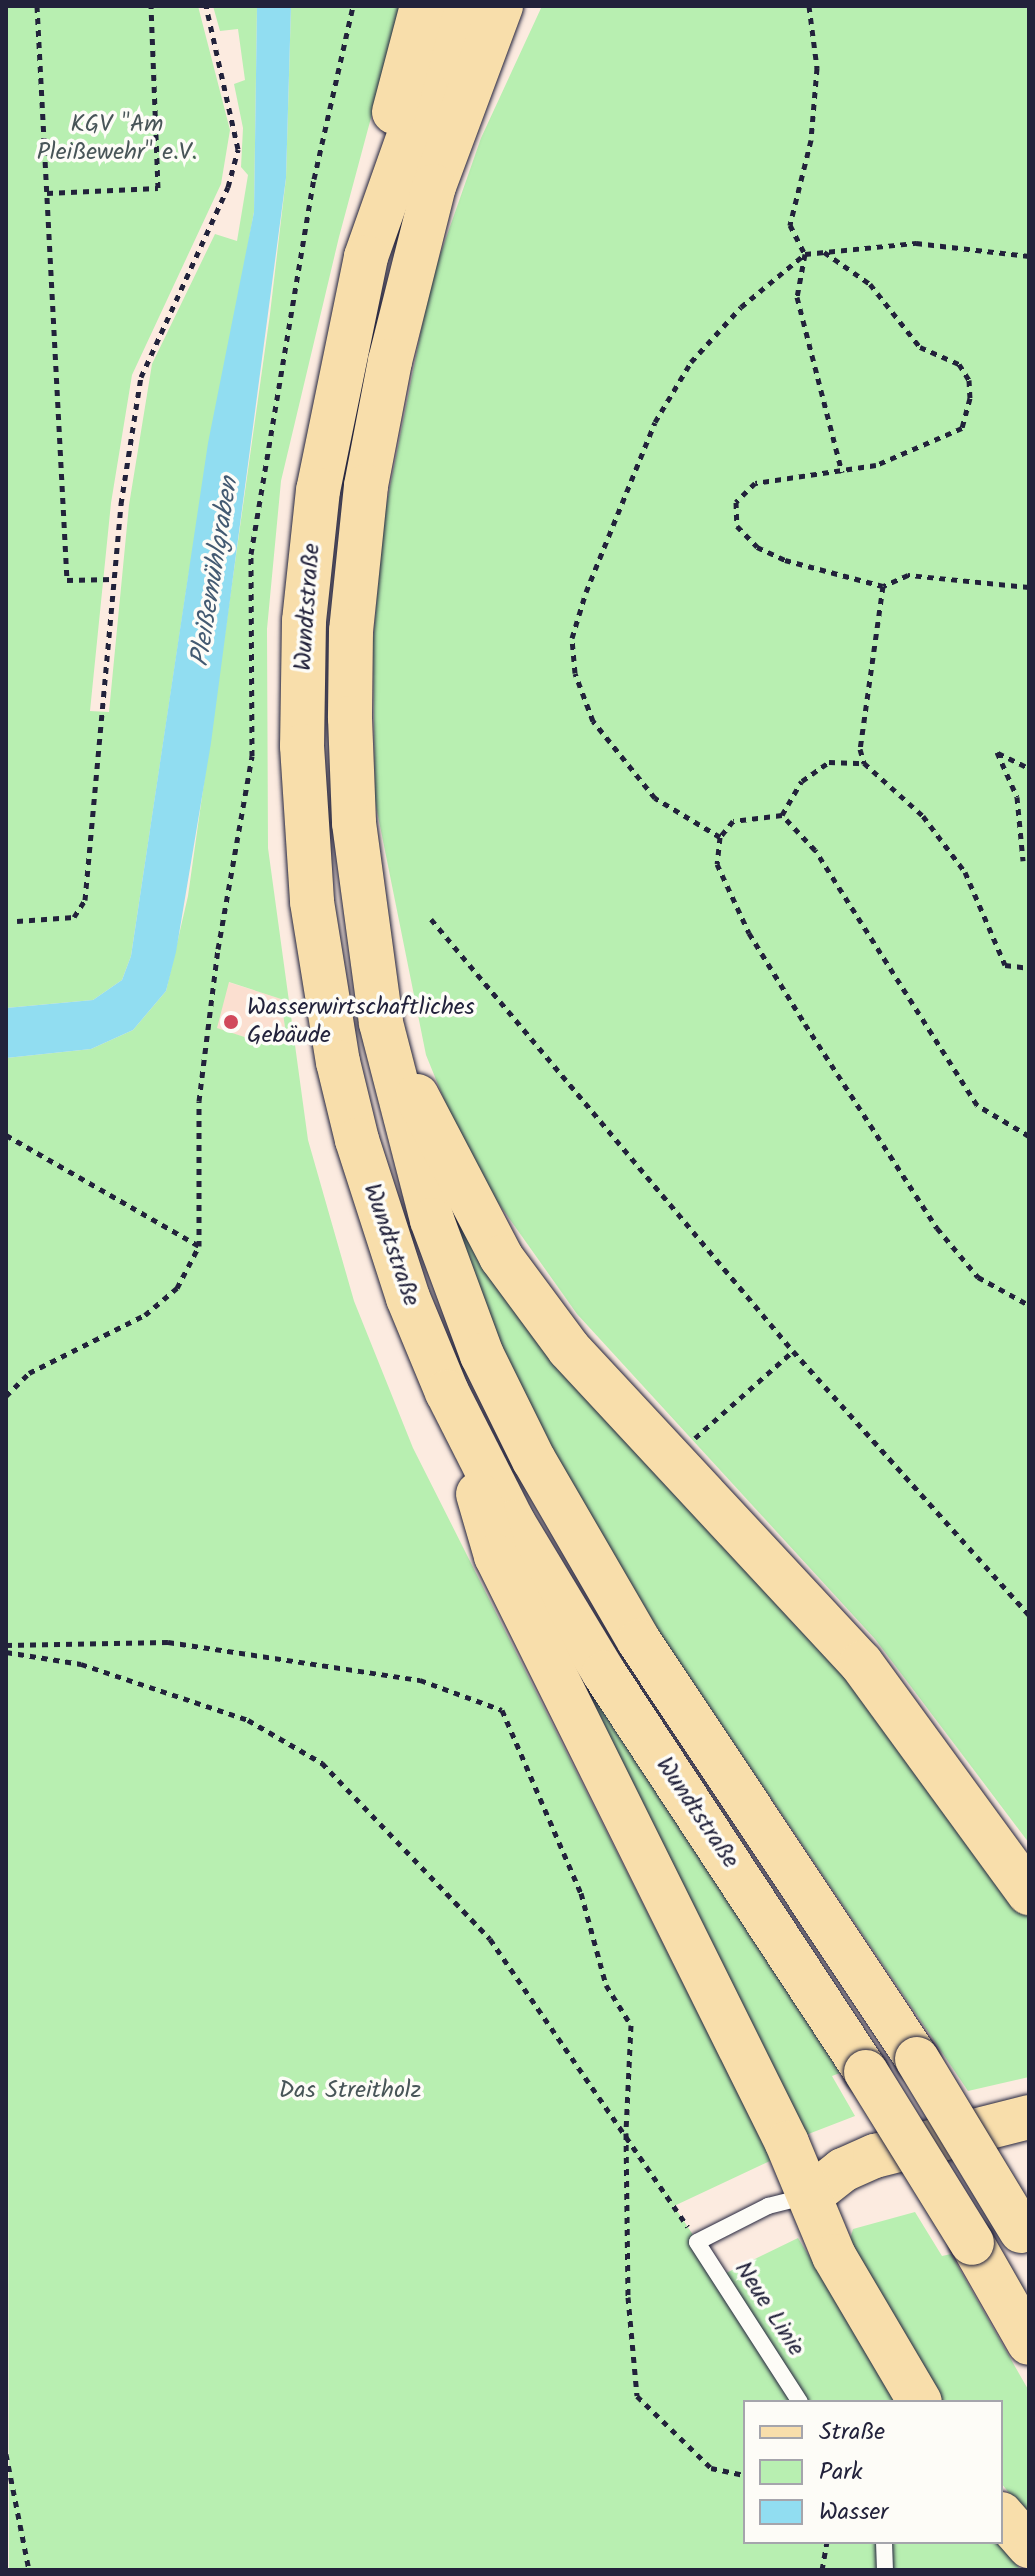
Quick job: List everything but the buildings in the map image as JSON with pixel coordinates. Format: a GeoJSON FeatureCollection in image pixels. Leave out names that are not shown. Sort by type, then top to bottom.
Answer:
{"type":"FeatureCollection","features":[{"type":"Feature","properties":{"kind":"main road"},"geometry":{"type":"LineString","coordinates":[[366,257],[402,75],[422,6]]}},
{"type":"Feature","properties":{"kind":"main road","name":"Wundtstraße"},"geometry":{"type":"LineString","coordinates":[[463,6],[425,90],[366,257],[318,490],[304,621],[306,823],[324,982],[357,1140],[408,1298],[447,1392],[558,1599],[866,2072],[972,2243],[1029,2343]]}},
{"type":"Feature","properties":{"kind":"main road","name":"Wundtstraße"},"geometry":{"type":"LineString","coordinates":[[501,6],[482,49],[414,260],[364,501],[351,631],[350,718],[354,823],[381,1023],[432,1220],[482,1355],[534,1460],[639,1641],[917,2059],[1025,2237]]}},
{"type":"Feature","properties":{"kind":"main road"},"geometry":{"type":"LineString","coordinates":[[482,49],[511,6]]}},
{"type":"Feature","properties":{"kind":"main road"},"geometry":{"type":"LineString","coordinates":[[381,1023],[501,1257],[569,1349],[861,1663],[1029,1893]]}},
{"type":"Feature","properties":{"kind":"main road"},"geometry":{"type":"LineString","coordinates":[[447,1392],[496,1556],[810,2196],[834,2256],[919,2400]]}},
{"type":"Feature","properties":{"kind":"main road"},"geometry":{"type":"LineString","coordinates":[[810,2196],[843,2170],[875,2156],[1029,2117]]}},
{"type":"Feature","properties":{"kind":"main road"},"geometry":{"type":"LineString","coordinates":[[810,2196],[1029,2148]]}},
{"type":"Feature","properties":{"kind":"main road"},"geometry":{"type":"LineString","coordinates":[[1003,2516],[1029,2546]]}},
{"type":"Feature","properties":{"kind":"lane"},"geometry":{"type":"LineString","coordinates":[[697,2242],[768,2206],[810,2196]]}},
{"type":"Feature","properties":{"kind":"lane","name":"Neue Linie"},"geometry":{"type":"LineString","coordinates":[[697,2242],[799,2400]]}},
{"type":"Feature","properties":{"kind":"lane"},"geometry":{"type":"LineString","coordinates":[[884,2544],[885,2570]]}},
{"type":"Feature","properties":{"kind":"path"},"geometry":{"type":"LineString","coordinates":[[37,6],[67,580],[113,579]]}},
{"type":"Feature","properties":{"kind":"path"},"geometry":{"type":"LineString","coordinates":[[47,193],[158,188],[151,6]]}},
{"type":"Feature","properties":{"kind":"path"},"geometry":{"type":"LineString","coordinates":[[17,921],[74,917],[85,900],[113,579],[145,361],[228,187],[238,149],[206,6]]}},
{"type":"Feature","properties":{"kind":"path"},"geometry":{"type":"LineString","coordinates":[[6,1396],[29,1373],[145,1315],[177,1288],[199,1246],[199,1101],[218,949],[252,756],[251,554],[314,179],[353,6]]}},
{"type":"Feature","properties":{"kind":"path"},"geometry":{"type":"LineString","coordinates":[[809,6],[817,68],[811,140],[790,225],[805,254],[797,297],[842,472]]}},
{"type":"Feature","properties":{"kind":"path"},"geometry":{"type":"LineString","coordinates":[[720,837],[655,798],[593,721],[575,673],[572,638],[586,592],[655,422],[691,362],[741,307],[805,254],[916,243],[1029,256]]}},
{"type":"Feature","properties":{"kind":"path"},"geometry":{"type":"LineString","coordinates":[[824,252],[870,284],[920,347],[959,364],[969,380],[970,398],[962,428],[876,465],[755,483],[736,502],[737,526],[757,547],[785,560],[883,586],[908,575],[1029,587]]}},
{"type":"Feature","properties":{"kind":"path"},"geometry":{"type":"LineString","coordinates":[[883,586],[860,749],[864,763],[923,816],[965,872],[1005,965],[1029,968]]}},
{"type":"Feature","properties":{"kind":"path"},"geometry":{"type":"LineString","coordinates":[[1023,861],[1017,797],[997,752],[1029,768]]}},
{"type":"Feature","properties":{"kind":"path"},"geometry":{"type":"LineString","coordinates":[[782,815],[802,781],[829,762],[864,763]]}},
{"type":"Feature","properties":{"kind":"path"},"geometry":{"type":"LineString","coordinates":[[782,815],[733,821],[720,837],[717,864],[749,933],[937,1228],[978,1277],[1029,1305]]}},
{"type":"Feature","properties":{"kind":"path"},"geometry":{"type":"LineString","coordinates":[[782,815],[835,874],[977,1105],[1029,1136]]}},
{"type":"Feature","properties":{"kind":"path"},"geometry":{"type":"LineString","coordinates":[[431,919],[793,1351],[1029,1615]]}},
{"type":"Feature","properties":{"kind":"path"},"geometry":{"type":"LineString","coordinates":[[6,1135],[199,1246]]}},
{"type":"Feature","properties":{"kind":"path"},"geometry":{"type":"LineString","coordinates":[[672,1458],[793,1351]]}},
{"type":"Feature","properties":{"kind":"path"},"geometry":{"type":"LineString","coordinates":[[6,1645],[168,1642],[420,1680],[502,1710],[581,1893],[606,1985],[631,2025],[626,2133],[628,2297],[637,2396],[711,2468],[743,2475]]}},
{"type":"Feature","properties":{"kind":"path"},"geometry":{"type":"LineString","coordinates":[[6,1652],[81,1664],[248,1720],[322,1763],[490,1939],[626,2133],[697,2242]]}},
{"type":"Feature","properties":{"kind":"path"},"geometry":{"type":"LineString","coordinates":[[6,2454],[29,2570]]}},
{"type":"Feature","properties":{"kind":"path"},"geometry":{"type":"LineString","coordinates":[[822,2570],[827,2544]]}},
{"type":"Feature","properties":{"kind":"shaded area"},"geometry":{"type":"Polygon","coordinates":[[[228,982],[281,999],[287,1043],[257,1041],[216,1028],[228,982]]]}},
{"type":"Feature","properties":{"kind":"green space","name":"KGV \"Am Pleißewehr\" e.V."},"geometry":{"type":"Polygon","coordinates":[[[6,6],[198,6],[230,130],[221,184],[132,375],[111,503],[90,711],[109,712],[129,505],[152,364],[215,234],[237,241],[248,175],[241,167],[243,128],[234,84],[245,80],[238,29],[220,31],[213,6],[257,6],[254,212],[188,578],[131,956],[122,980],[93,1000],[6,1008],[6,6]]]}},
{"type":"Feature","properties":{"kind":"green space","name":"Das Streitholz"},"geometry":{"type":"Polygon","coordinates":[[[291,6],[401,6],[339,237],[281,481],[267,629],[268,848],[308,1140],[354,1301],[413,1448],[772,2160],[674,2206],[720,2276],[798,2238],[897,2400],[743,2400],[743,2544],[1000,2544],[1021,2570],[9,2570],[6,1058],[91,1049],[133,1030],[166,991],[188,896],[270,314],[286,178],[291,6]],[[229,982],[217,1028],[257,1041],[287,1042],[281,999],[229,982]]]}},
{"type":"Feature","properties":{"kind":"green space"},"geometry":{"type":"Polygon","coordinates":[[[542,6],[1029,6],[1029,1843],[875,1639],[577,1314],[470,1163],[426,1055],[375,801],[373,641],[385,512],[431,281],[481,138],[542,6]]]}},
{"type":"Feature","properties":{"kind":"green space"},"geometry":{"type":"Polygon","coordinates":[[[427,1147],[851,1671],[1029,1911],[1029,2077],[968,2091],[625,1581],[564,1481],[520,1388],[467,1263],[427,1147]]]}},
{"type":"Feature","properties":{"kind":"green space"},"geometry":{"type":"Polygon","coordinates":[[[543,1629],[581,1673],[689,1831],[840,2073],[832,2076],[855,2116],[798,2138],[543,1629]]]}},
{"type":"Feature","properties":{"kind":"green space"},"geometry":{"type":"Polygon","coordinates":[[[915,2212],[942,2256],[951,2254],[1029,2391],[1029,2517],[1003,2485],[1003,2400],[936,2400],[848,2246],[853,2229],[915,2212]]]}},
{"type":"Feature","properties":{"kind":"water","name":"Pleißemühlgraben"},"geometry":{"type":"Polygon","coordinates":[[[257,6],[291,6],[286,178],[211,743],[176,952],[166,991],[133,1030],[91,1049],[6,1058],[6,1008],[93,1000],[122,980],[131,956],[208,443],[254,212],[257,6]]]}},
{"type":"Feature","properties":{"kind":"place","name":"Wasserwirtschaftliches Gebäude"},"geometry":{"type":"Point","coordinates":[231,1022]}}]}
